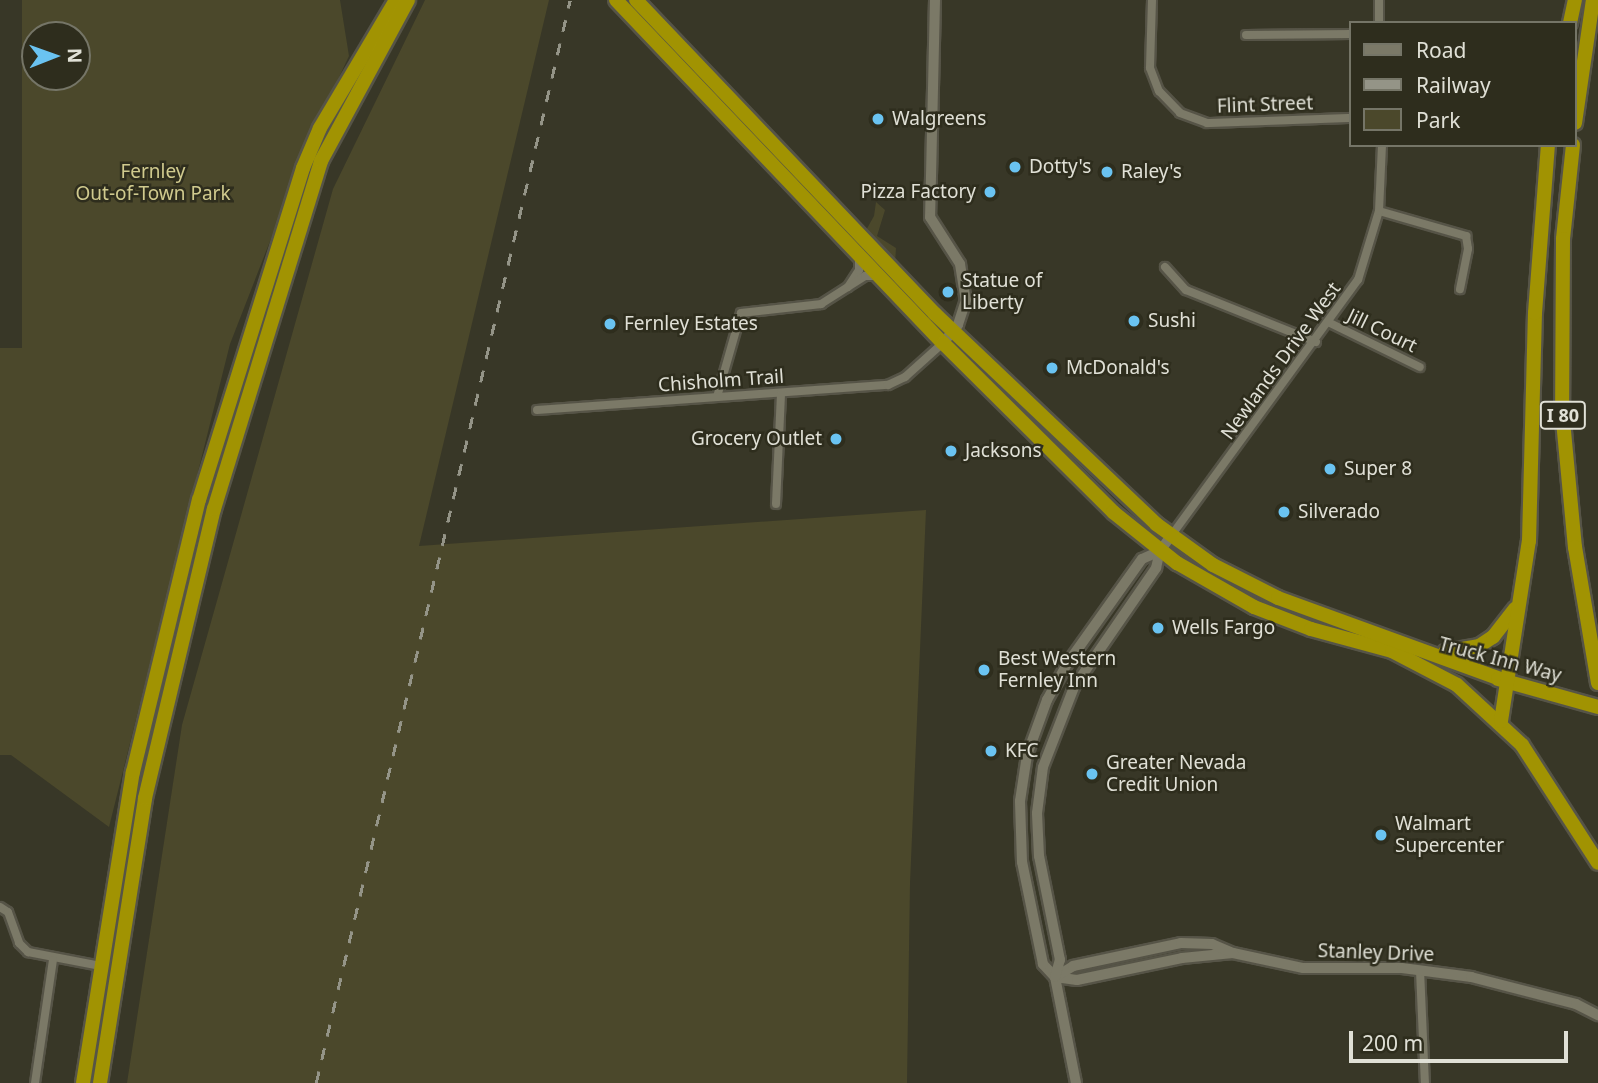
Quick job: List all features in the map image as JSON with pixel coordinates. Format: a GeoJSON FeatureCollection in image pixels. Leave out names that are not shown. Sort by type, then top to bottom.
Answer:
{"type":"FeatureCollection","features":[{"type":"Feature","properties":{"kind":"highway"},"geometry":{"type":"LineString","coordinates":[[372,36],[382,0]]}},
{"type":"Feature","properties":{"kind":"highway"},"geometry":{"type":"LineString","coordinates":[[83,1083],[133,772],[178,579],[291,202],[312,145],[372,36],[396,0]]}},
{"type":"Feature","properties":{"kind":"highway"},"geometry":{"type":"LineString","coordinates":[[100,1083],[145,798],[183,626],[212,517],[329,142],[408,0]]}},
{"type":"Feature","properties":{"kind":"highway"},"geometry":{"type":"LineString","coordinates":[[636,0],[948,338],[1113,512],[1160,551],[1220,589],[1271,614],[1392,651],[1457,685],[1501,721],[1549,781],[1598,863]]}},
{"type":"Feature","properties":{"kind":"highway"},"geometry":{"type":"LineString","coordinates":[[1570,21],[1574,0]]}},
{"type":"Feature","properties":{"kind":"highway"},"geometry":{"type":"LineString","coordinates":[[1577,109],[1593,0]]}},
{"type":"Feature","properties":{"kind":"highway"},"geometry":{"type":"LineString","coordinates":[[618,2],[878,276],[1117,491],[1171,536],[1213,565],[1278,598],[1426,648],[1506,681]]}},
{"type":"Feature","properties":{"kind":"highway"},"geometry":{"type":"LineString","coordinates":[[1501,721],[1530,541],[1535,313],[1548,147]]}},
{"type":"Feature","properties":{"kind":"highway","name":"I 80"},"geometry":{"type":"LineString","coordinates":[[1573,147],[1563,239],[1562,410],[1575,548],[1598,683]]}},
{"type":"Feature","properties":{"kind":"highway"},"geometry":{"type":"LineString","coordinates":[[285,278],[280,262],[291,202]]}},
{"type":"Feature","properties":{"kind":"highway"},"geometry":{"type":"LineString","coordinates":[[178,579],[187,572],[199,535],[212,517]]}},
{"type":"Feature","properties":{"kind":"highway"},"geometry":{"type":"LineString","coordinates":[[178,579],[183,626]]}},
{"type":"Feature","properties":{"kind":"highway"},"geometry":{"type":"LineString","coordinates":[[1426,648],[1448,653],[1479,646],[1507,623],[1519,602]]}},
{"type":"Feature","properties":{"kind":"highway","name":"Truck Inn Way"},"geometry":{"type":"LineString","coordinates":[[1392,651],[1598,707]]}},
{"type":"Feature","properties":{"kind":"street"},"geometry":{"type":"LineString","coordinates":[[935,0],[930,217],[960,264],[965,309],[948,338]]}},
{"type":"Feature","properties":{"kind":"street","name":"Flint Street"},"geometry":{"type":"LineString","coordinates":[[1152,0],[1150,68],[1159,91],[1180,113],[1207,123],[1350,118]]}},
{"type":"Feature","properties":{"kind":"street"},"geometry":{"type":"LineString","coordinates":[[1379,0],[1379,21]]}},
{"type":"Feature","properties":{"kind":"street"},"geometry":{"type":"LineString","coordinates":[[1246,35],[1350,34]]}},
{"type":"Feature","properties":{"kind":"street","name":"Newlands Drive West"},"geometry":{"type":"LineString","coordinates":[[1171,536],[1330,323],[1358,280],[1378,211],[1382,147]]}},
{"type":"Feature","properties":{"kind":"street"},"geometry":{"type":"LineString","coordinates":[[1378,211],[1466,236],[1468,249],[1460,289]]}},
{"type":"Feature","properties":{"kind":"street"},"geometry":{"type":"LineString","coordinates":[[848,288],[859,270],[859,256]]}},
{"type":"Feature","properties":{"kind":"street"},"geometry":{"type":"LineString","coordinates":[[1165,267],[1186,290],[1315,342]]}},
{"type":"Feature","properties":{"kind":"street"},"geometry":{"type":"LineString","coordinates":[[717,397],[741,313],[819,304],[865,276],[878,276]]}},
{"type":"Feature","properties":{"kind":"street","name":"Jill Court"},"geometry":{"type":"LineString","coordinates":[[1330,323],[1420,367]]}},
{"type":"Feature","properties":{"kind":"street","name":"Chisholm Trail"},"geometry":{"type":"LineString","coordinates":[[537,410],[888,386],[905,377],[948,338]]}},
{"type":"Feature","properties":{"kind":"street"},"geometry":{"type":"LineString","coordinates":[[776,504],[781,393]]}},
{"type":"Feature","properties":{"kind":"street"},"geometry":{"type":"LineString","coordinates":[[1076,1083],[1055,976],[1060,960],[1041,870],[1037,827],[1043,767],[1058,719],[1074,687],[1156,568],[1160,551],[1171,536]]}},
{"type":"Feature","properties":{"kind":"street"},"geometry":{"type":"LineString","coordinates":[[1055,976],[1042,964],[1020,847],[1020,802],[1032,739],[1056,682],[1142,559],[1160,551]]}},
{"type":"Feature","properties":{"kind":"street"},"geometry":{"type":"LineString","coordinates":[[1020,802],[1024,817],[1037,827]]}},
{"type":"Feature","properties":{"kind":"street"},"geometry":{"type":"LineString","coordinates":[[0,907],[10,916],[24,950],[53,960],[101,966]]}},
{"type":"Feature","properties":{"kind":"street","name":"Stanley Drive"},"geometry":{"type":"LineString","coordinates":[[1055,976],[1077,980],[1182,958],[1233,953],[1303,968],[1420,970],[1471,977],[1576,1004],[1598,1015]]}},
{"type":"Feature","properties":{"kind":"street"},"geometry":{"type":"LineString","coordinates":[[35,1083],[53,960]]}},
{"type":"Feature","properties":{"kind":"street"},"geometry":{"type":"LineString","coordinates":[[1420,970],[1425,1083]]}},
{"type":"Feature","properties":{"kind":"green space","name":"Fernley Out-of-Town Park"},"geometry":{"type":"Polygon","coordinates":[[[22,0],[340,0],[349,56],[309,141],[230,344],[109,827],[11,755],[0,755],[0,348],[22,348],[22,91],[91,91],[91,21],[22,21],[22,0]]]}},
{"type":"Feature","properties":{"kind":"green space"},"geometry":{"type":"Polygon","coordinates":[[[425,0],[549,0],[419,546],[926,510],[910,883],[907,1083],[127,1083],[182,725],[333,189],[425,0]]]}},
{"type":"Feature","properties":{"kind":"green space"},"geometry":{"type":"Polygon","coordinates":[[[876,202],[885,210],[877,236],[896,248],[895,264],[865,232],[874,216],[876,202]]]}},
{"type":"Feature","properties":{"kind":"railway"},"geometry":{"type":"LineString","coordinates":[[316,1083],[570,0]]}},
{"type":"Feature","properties":{"kind":"place","name":"Walgreens"},"geometry":{"type":"Point","coordinates":[878,119]}},
{"type":"Feature","properties":{"kind":"place","name":"Dotty's"},"geometry":{"type":"Point","coordinates":[1015,167]}},
{"type":"Feature","properties":{"kind":"place","name":"Raley's"},"geometry":{"type":"Point","coordinates":[1107,172]}},
{"type":"Feature","properties":{"kind":"place","name":"Pizza Factory"},"geometry":{"type":"Point","coordinates":[990,192]}},
{"type":"Feature","properties":{"kind":"place","name":"Statue of Liberty"},"geometry":{"type":"Point","coordinates":[948,292]}},
{"type":"Feature","properties":{"kind":"place","name":"Sushi"},"geometry":{"type":"Point","coordinates":[1134,321]}},
{"type":"Feature","properties":{"kind":"place","name":"Fernley Estates"},"geometry":{"type":"Point","coordinates":[610,324]}},
{"type":"Feature","properties":{"kind":"place","name":"McDonald's"},"geometry":{"type":"Point","coordinates":[1052,368]}},
{"type":"Feature","properties":{"kind":"place","name":"Grocery Outlet"},"geometry":{"type":"Point","coordinates":[836,439]}},
{"type":"Feature","properties":{"kind":"place","name":"Jacksons"},"geometry":{"type":"Point","coordinates":[951,451]}},
{"type":"Feature","properties":{"kind":"place","name":"Super 8"},"geometry":{"type":"Point","coordinates":[1330,469]}},
{"type":"Feature","properties":{"kind":"place","name":"Silverado"},"geometry":{"type":"Point","coordinates":[1284,512]}},
{"type":"Feature","properties":{"kind":"place","name":"Wells Fargo"},"geometry":{"type":"Point","coordinates":[1158,628]}},
{"type":"Feature","properties":{"kind":"place","name":"Best Western Fernley Inn"},"geometry":{"type":"Point","coordinates":[984,670]}},
{"type":"Feature","properties":{"kind":"place","name":"KFC"},"geometry":{"type":"Point","coordinates":[991,751]}},
{"type":"Feature","properties":{"kind":"place","name":"Greater Nevada Credit Union"},"geometry":{"type":"Point","coordinates":[1092,774]}},
{"type":"Feature","properties":{"kind":"place","name":"Walmart Supercenter"},"geometry":{"type":"Point","coordinates":[1381,835]}}]}
